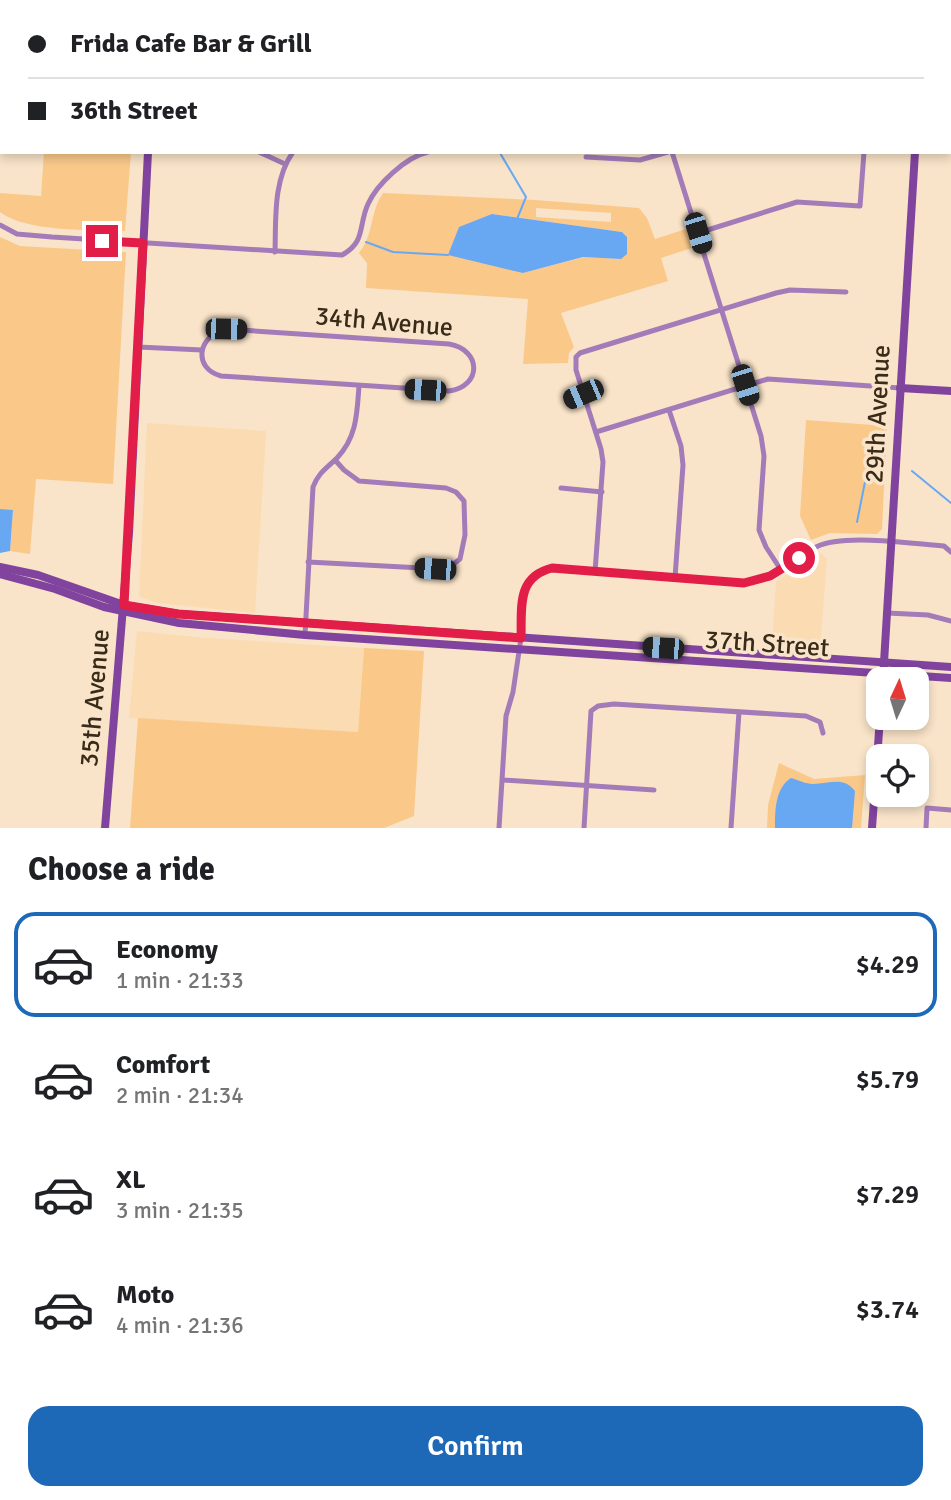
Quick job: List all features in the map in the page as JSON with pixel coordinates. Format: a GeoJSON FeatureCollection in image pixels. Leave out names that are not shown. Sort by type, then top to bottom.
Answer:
{"type":"FeatureCollection","features":[{"type":"Feature","properties":{"kind":"main road","name":"35th Avenue"},"geometry":{"type":"LineString","coordinates":[[105,828],[124,608],[148,154]]}},
{"type":"Feature","properties":{"kind":"main road","name":"29th Avenue"},"geometry":{"type":"LineString","coordinates":[[884,667],[915,154]]}},
{"type":"Feature","properties":{"kind":"main road"},"geometry":{"type":"LineString","coordinates":[[900,388],[951,391]]}},
{"type":"Feature","properties":{"kind":"main road","name":"37th Street"},"geometry":{"type":"LineString","coordinates":[[0,567],[38,575],[124,608],[178,614],[951,667]]}},
{"type":"Feature","properties":{"kind":"main road","name":"37th Street"},"geometry":{"type":"LineString","coordinates":[[0,574],[179,623],[304,635],[866,675]]}},
{"type":"Feature","properties":{"kind":"main road","name":"37th Street"},"geometry":{"type":"LineString","coordinates":[[929,677],[951,678]]}},
{"type":"Feature","properties":{"kind":"main road"},"geometry":{"type":"LineString","coordinates":[[872,828],[879,730]]}},
{"type":"Feature","properties":{"kind":"street"},"geometry":{"type":"LineString","coordinates":[[263,154],[285,164]]}},
{"type":"Feature","properties":{"kind":"street"},"geometry":{"type":"LineString","coordinates":[[275,251],[278,190],[285,164],[292,154]]}},
{"type":"Feature","properties":{"kind":"street"},"geometry":{"type":"LineString","coordinates":[[0,225],[17,234],[342,255],[356,245],[368,204],[375,192],[408,159],[422,154]]}},
{"type":"Feature","properties":{"kind":"street"},"geometry":{"type":"LineString","coordinates":[[586,156],[640,160],[662,154]]}},
{"type":"Feature","properties":{"kind":"street"},"geometry":{"type":"LineString","coordinates":[[671,154],[761,436],[764,456],[759,530],[781,570]]}},
{"type":"Feature","properties":{"kind":"street"},"geometry":{"type":"LineString","coordinates":[[698,233],[797,202],[860,206],[864,154]]}},
{"type":"Feature","properties":{"kind":"street"},"geometry":{"type":"LineString","coordinates":[[595,572],[603,462],[574,363],[576,357],[580,353],[721,308],[790,290],[846,292]]}},
{"type":"Feature","properties":{"kind":"street","name":"34th Avenue"},"geometry":{"type":"LineString","coordinates":[[202,350],[205,341],[216,331],[248,330],[449,344],[465,349],[473,360],[470,381],[458,390],[359,386]]}},
{"type":"Feature","properties":{"kind":"street"},"geometry":{"type":"LineString","coordinates":[[138,347],[202,350],[206,367],[221,376],[359,386],[356,429],[350,442],[335,460],[323,469],[313,484],[304,635]]}},
{"type":"Feature","properties":{"kind":"street"},"geometry":{"type":"LineString","coordinates":[[596,432],[768,379],[900,388]]}},
{"type":"Feature","properties":{"kind":"street"},"geometry":{"type":"LineString","coordinates":[[568,401],[583,394]]}},
{"type":"Feature","properties":{"kind":"street"},"geometry":{"type":"LineString","coordinates":[[669,410],[681,446],[683,465],[675,578]]}},
{"type":"Feature","properties":{"kind":"street"},"geometry":{"type":"LineString","coordinates":[[308,562],[441,569],[454,565],[462,553],[465,504],[456,492],[446,488],[359,481],[335,460]]}},
{"type":"Feature","properties":{"kind":"street"},"geometry":{"type":"LineString","coordinates":[[561,488],[602,492]]}},
{"type":"Feature","properties":{"kind":"street"},"geometry":{"type":"LineString","coordinates":[[499,828],[506,716],[513,692],[521,638],[524,589],[535,574],[552,568],[744,583],[781,570],[815,548],[840,541],[944,546],[951,552]]}},
{"type":"Feature","properties":{"kind":"street"},"geometry":{"type":"LineString","coordinates":[[887,613],[928,615],[951,621]]}},
{"type":"Feature","properties":{"kind":"street"},"geometry":{"type":"LineString","coordinates":[[584,828],[592,711],[598,706],[614,704],[806,716],[820,722],[823,733]]}},
{"type":"Feature","properties":{"kind":"street"},"geometry":{"type":"LineString","coordinates":[[731,828],[739,712]]}},
{"type":"Feature","properties":{"kind":"street"},"geometry":{"type":"LineString","coordinates":[[503,779],[654,790]]}},
{"type":"Feature","properties":{"kind":"street"},"geometry":{"type":"LineString","coordinates":[[926,828],[927,808],[951,810]]}},
{"type":"Feature","properties":{"kind":"shaded area"},"geometry":{"type":"Polygon","coordinates":[[[44,154],[131,154],[125,231],[43,227],[26,224],[0,212],[0,193],[41,196],[44,154]]]}},
{"type":"Feature","properties":{"kind":"shaded area"},"geometry":{"type":"Polygon","coordinates":[[[383,193],[639,208],[647,218],[655,239],[689,228],[695,247],[661,258],[668,281],[561,313],[574,347],[569,353],[568,363],[523,364],[528,299],[366,288],[367,263],[359,253],[367,239],[383,193]],[[536,208],[536,217],[611,222],[611,213],[536,208]],[[492,214],[523,273],[584,257],[621,259],[627,237],[622,232],[492,214]]]}},
{"type":"Feature","properties":{"kind":"shaded area"},"geometry":{"type":"Polygon","coordinates":[[[0,237],[20,246],[126,252],[113,484],[36,479],[30,554],[10,551],[13,511],[0,509],[0,237]]]}},
{"type":"Feature","properties":{"kind":"shaded area"},"geometry":{"type":"Polygon","coordinates":[[[806,420],[887,426],[882,529],[877,534],[830,533],[811,540],[800,516],[806,420]]]}},
{"type":"Feature","properties":{"kind":"shaded area"},"geometry":{"type":"Polygon","coordinates":[[[147,423],[266,431],[255,613],[158,603],[139,597],[147,423]]]}},
{"type":"Feature","properties":{"kind":"shaded area"},"geometry":{"type":"Polygon","coordinates":[[[821,553],[827,559],[820,648],[772,642],[776,581],[821,553]]]}},
{"type":"Feature","properties":{"kind":"shaded area"},"geometry":{"type":"Polygon","coordinates":[[[137,631],[364,648],[358,732],[129,718],[137,631]]]}},
{"type":"Feature","properties":{"kind":"shaded area"},"geometry":{"type":"Polygon","coordinates":[[[364,648],[424,651],[414,816],[384,828],[130,828],[138,718],[358,732],[364,648]]]}},
{"type":"Feature","properties":{"kind":"shaded area"},"geometry":{"type":"Polygon","coordinates":[[[779,763],[814,779],[865,775],[861,828],[767,828],[768,805],[779,763]]]}},
{"type":"Feature","properties":{"kind":"water"},"geometry":{"type":"Polygon","coordinates":[[[492,214],[622,232],[627,237],[627,254],[621,259],[583,257],[523,273],[448,255],[459,227],[492,214]]]}},
{"type":"Feature","properties":{"kind":"water"},"geometry":{"type":"Polygon","coordinates":[[[0,509],[13,510],[10,551],[0,553],[0,509]]]}},
{"type":"Feature","properties":{"kind":"water"},"geometry":{"type":"Polygon","coordinates":[[[791,778],[810,784],[841,782],[850,786],[855,791],[852,828],[775,828],[779,794],[791,778]]]}},
{"type":"Feature","properties":{"kind":"waterway"},"geometry":{"type":"LineString","coordinates":[[501,154],[526,197],[517,219]]}},
{"type":"Feature","properties":{"kind":"waterway"},"geometry":{"type":"LineString","coordinates":[[366,242],[393,252],[448,255]]}},
{"type":"Feature","properties":{"kind":"waterway"},"geometry":{"type":"LineString","coordinates":[[912,471],[951,503]]}},
{"type":"Feature","properties":{"kind":"waterway"},"geometry":{"type":"LineString","coordinates":[[857,522],[866,477],[872,475]]}},
{"type":"Feature","properties":{"kind":"route"},"geometry":{"type":"LineString","coordinates":[[102,241],[143,243],[124,605],[178,614],[521,638],[524,589],[528,580],[543,570],[552,568],[744,583],[770,576],[799,558]]}}]}
